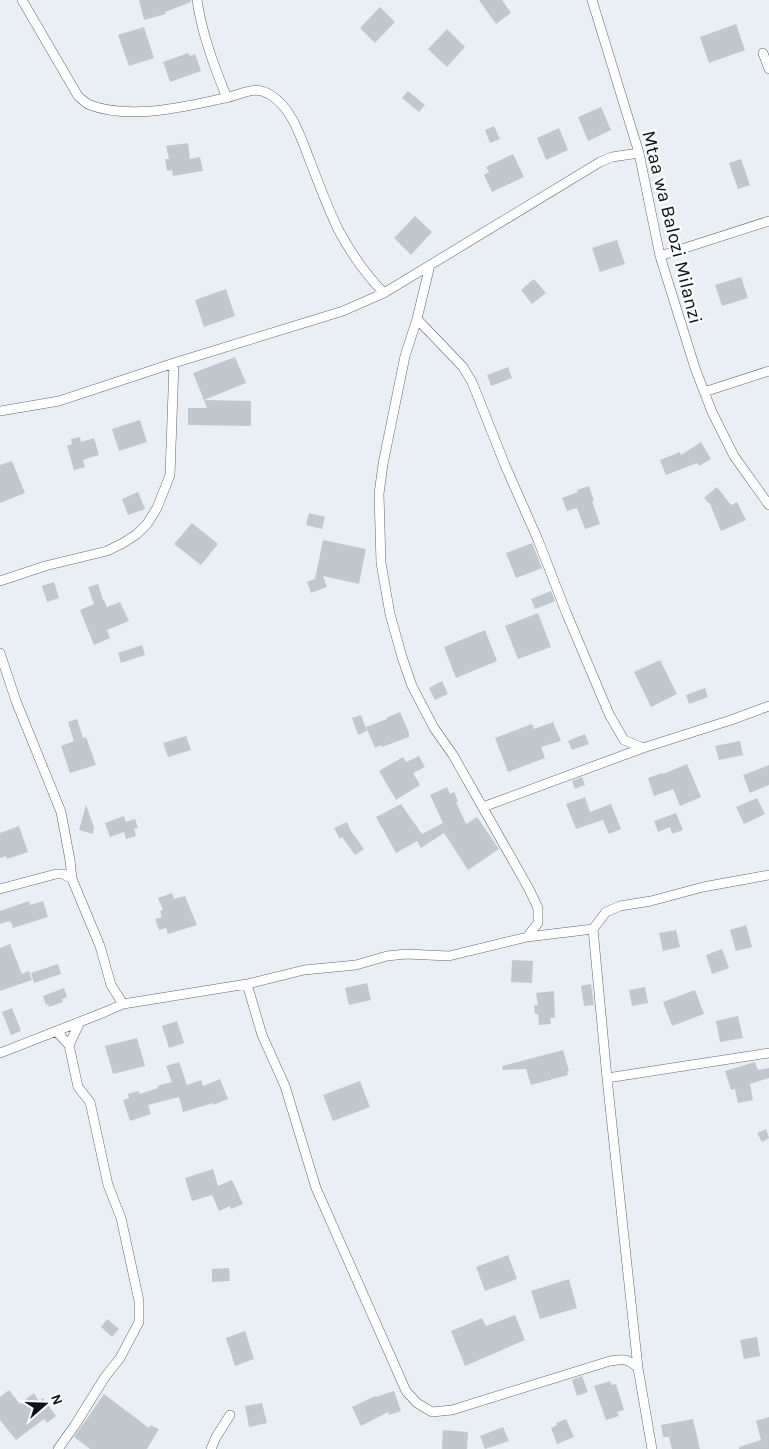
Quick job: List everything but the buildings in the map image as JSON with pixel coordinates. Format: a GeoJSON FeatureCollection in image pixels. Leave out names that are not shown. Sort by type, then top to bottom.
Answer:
{"type":"FeatureCollection","features":[{"type":"Feature","properties":{"kind":"street"},"geometry":{"type":"LineString","coordinates":[[22,0],[78,96],[88,104],[109,110],[136,112],[168,109],[227,98],[254,89],[269,94],[284,108],[298,131],[340,232],[369,278],[384,293]]}},
{"type":"Feature","properties":{"kind":"street"},"geometry":{"type":"LineString","coordinates":[[197,0],[209,52],[227,98]]}},
{"type":"Feature","properties":{"kind":"street","name":"Mtaa wa Balozi Milanzi"},"geometry":{"type":"LineString","coordinates":[[596,3],[639,153],[660,256],[675,308],[712,412],[734,456],[769,506]]}},
{"type":"Feature","properties":{"kind":"street"},"geometry":{"type":"LineString","coordinates":[[763,53],[769,69]]}},
{"type":"Feature","properties":{"kind":"street"},"geometry":{"type":"LineString","coordinates":[[0,411],[59,401],[343,311],[384,293],[600,162],[639,153]]}},
{"type":"Feature","properties":{"kind":"street"},"geometry":{"type":"LineString","coordinates":[[660,256],[769,221]]}},
{"type":"Feature","properties":{"kind":"street"},"geometry":{"type":"LineString","coordinates":[[430,265],[416,320],[404,356],[383,464],[379,494],[381,564],[390,614],[412,686],[434,728],[453,754],[538,908],[538,923],[527,937]]}},
{"type":"Feature","properties":{"kind":"street"},"geometry":{"type":"LineString","coordinates":[[416,320],[463,367],[472,382],[609,714],[624,740],[643,748]]}},
{"type":"Feature","properties":{"kind":"street"},"geometry":{"type":"LineString","coordinates":[[0,581],[45,566],[107,551],[124,543],[147,524],[157,508],[170,475],[174,363]]}},
{"type":"Feature","properties":{"kind":"street"},"geometry":{"type":"LineString","coordinates":[[704,392],[769,371]]}},
{"type":"Feature","properties":{"kind":"street"},"geometry":{"type":"LineString","coordinates":[[0,653],[16,701],[61,812],[72,880],[100,946],[111,985],[123,1004]]}},
{"type":"Feature","properties":{"kind":"street"},"geometry":{"type":"LineString","coordinates":[[483,807],[643,748],[769,706]]}},
{"type":"Feature","properties":{"kind":"street"},"geometry":{"type":"LineString","coordinates":[[0,889],[56,874],[63,874],[72,880]]}},
{"type":"Feature","properties":{"kind":"street"},"geometry":{"type":"LineString","coordinates":[[652,1449],[638,1368],[593,929],[606,912],[620,906],[651,901],[703,887],[769,875]]}},
{"type":"Feature","properties":{"kind":"street"},"geometry":{"type":"LineString","coordinates":[[0,1053],[123,1004],[247,984],[304,970],[356,965],[387,956],[406,954],[449,956],[527,937],[593,929]]}},
{"type":"Feature","properties":{"kind":"street"},"geometry":{"type":"LineString","coordinates":[[247,984],[262,1035],[285,1086],[316,1188],[406,1390],[417,1403],[432,1412],[452,1410],[610,1361],[623,1359],[631,1362],[638,1368]]}},
{"type":"Feature","properties":{"kind":"street"},"geometry":{"type":"LineString","coordinates":[[69,1045],[80,1022]]}},
{"type":"Feature","properties":{"kind":"street"},"geometry":{"type":"LineString","coordinates":[[56,1031],[69,1045],[78,1087],[90,1102],[108,1185],[121,1218],[139,1301],[139,1322],[120,1358],[105,1377],[76,1425],[58,1449]]}},
{"type":"Feature","properties":{"kind":"street"},"geometry":{"type":"LineString","coordinates":[[607,1078],[769,1053]]}},
{"type":"Feature","properties":{"kind":"street"},"geometry":{"type":"LineString","coordinates":[[211,1449],[216,1436],[230,1415]]}}]}
